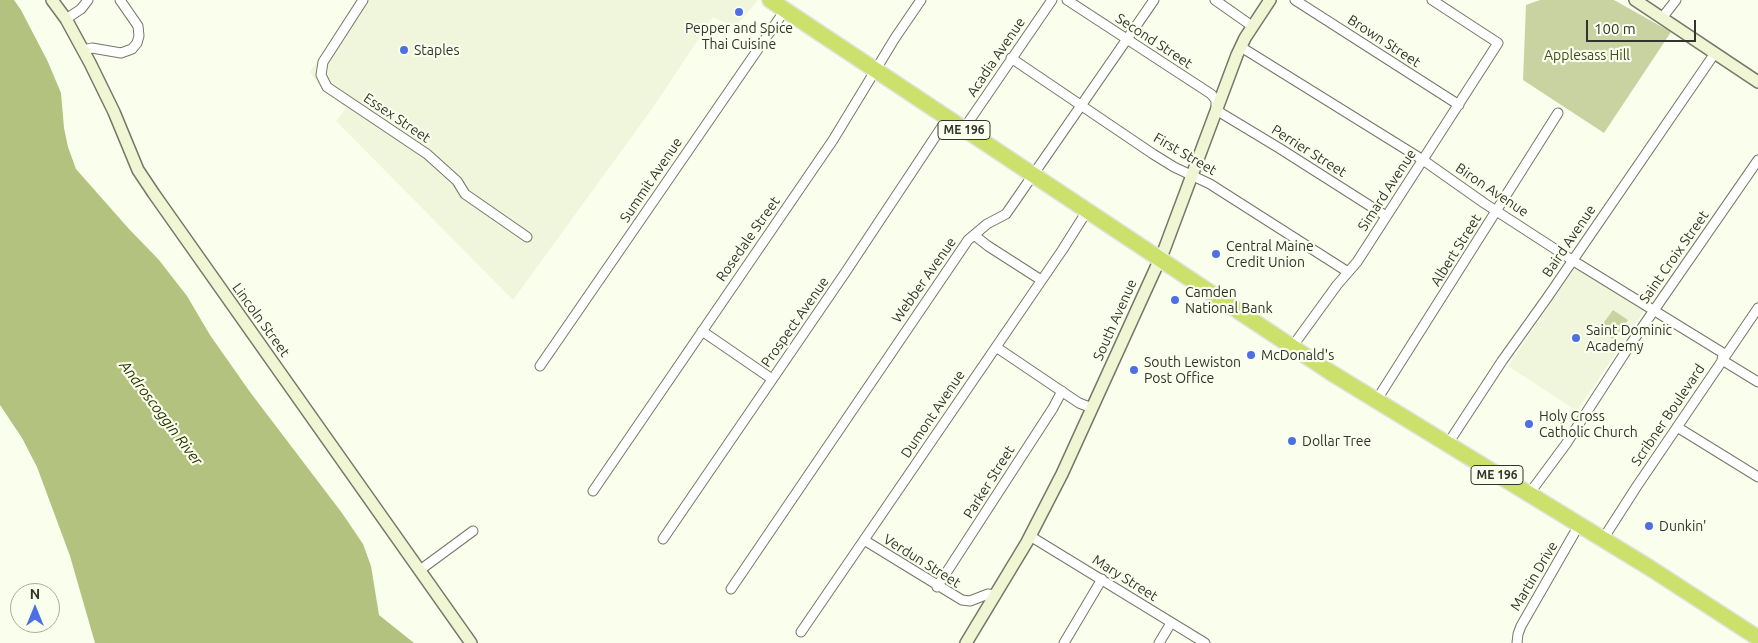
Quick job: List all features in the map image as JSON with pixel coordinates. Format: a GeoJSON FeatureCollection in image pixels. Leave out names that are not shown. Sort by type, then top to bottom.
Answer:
{"type":"FeatureCollection","features":[{"type":"Feature","properties":{"kind":"highway","name":"ME 196"},"geometry":{"type":"LineString","coordinates":[[770,0],[1292,347],[1447,445],[1603,539],[1758,638]]}},
{"type":"Feature","properties":{"kind":"street","name":"Lincoln Street"},"geometry":{"type":"LineString","coordinates":[[52,0],[66,19],[83,50],[114,112],[138,170],[472,643]]}},
{"type":"Feature","properties":{"kind":"street"},"geometry":{"type":"LineString","coordinates":[[66,19],[84,6],[88,0]]}},
{"type":"Feature","properties":{"kind":"street"},"geometry":{"type":"LineString","coordinates":[[83,50],[92,48],[121,53],[132,49],[137,43],[139,36],[138,26],[120,0]]}},
{"type":"Feature","properties":{"kind":"street","name":"Essex Street"},"geometry":{"type":"LineString","coordinates":[[363,0],[323,62],[320,75],[327,87],[427,154],[457,181],[465,194],[527,237]]}},
{"type":"Feature","properties":{"kind":"street","name":"Rosedale Street"},"geometry":{"type":"LineString","coordinates":[[593,491],[833,140],[921,0]]}},
{"type":"Feature","properties":{"kind":"street","name":"Acadia Avenue"},"geometry":{"type":"LineString","coordinates":[[963,130],[1052,0]]}},
{"type":"Feature","properties":{"kind":"street","name":"Second Street"},"geometry":{"type":"LineString","coordinates":[[1067,0],[1211,94],[1216,100],[1216,110]]}},
{"type":"Feature","properties":{"kind":"street","name":"Webber Avenue"},"geometry":{"type":"LineString","coordinates":[[731,589],[968,240],[987,224],[1006,214],[1154,0]]}},
{"type":"Feature","properties":{"kind":"street"},"geometry":{"type":"LineString","coordinates":[[1214,0],[1252,26]]}},
{"type":"Feature","properties":{"kind":"street","name":"South Avenue"},"geometry":{"type":"LineString","coordinates":[[966,643],[1030,536],[1062,474],[1160,258],[1241,46],[1270,0]]}},
{"type":"Feature","properties":{"kind":"street","name":"Brown Street"},"geometry":{"type":"LineString","coordinates":[[1295,0],[1459,105]]}},
{"type":"Feature","properties":{"kind":"street","name":"Simard Avenue"},"geometry":{"type":"LineString","coordinates":[[1292,347],[1357,262],[1498,43],[1432,0]]}},
{"type":"Feature","properties":{"kind":"street"},"geometry":{"type":"LineString","coordinates":[[1635,0],[1758,82]]}},
{"type":"Feature","properties":{"kind":"street"},"geometry":{"type":"LineString","coordinates":[[1662,18],[1676,0]]}},
{"type":"Feature","properties":{"kind":"street","name":"Summit Avenue"},"geometry":{"type":"LineString","coordinates":[[540,366],[785,10]]}},
{"type":"Feature","properties":{"kind":"street","name":"Biron Avenue"},"geometry":{"type":"LineString","coordinates":[[1241,46],[1423,160],[1496,211],[1572,260],[1723,354],[1722,360]]}},
{"type":"Feature","properties":{"kind":"street","name":"Baird Avenue"},"geometry":{"type":"LineString","coordinates":[[1447,445],[1502,361],[1715,53]]}},
{"type":"Feature","properties":{"kind":"street","name":"First Street"},"geometry":{"type":"LineString","coordinates":[[1011,58],[1174,167],[1210,184],[1348,272]]}},
{"type":"Feature","properties":{"kind":"street","name":"Perrier Street"},"geometry":{"type":"LineString","coordinates":[[1216,110],[1386,216]]}},
{"type":"Feature","properties":{"kind":"street","name":"Albert Street"},"geometry":{"type":"LineString","coordinates":[[1376,401],[1558,113]]}},
{"type":"Feature","properties":{"kind":"street","name":"Prospect Avenue"},"geometry":{"type":"LineString","coordinates":[[663,538],[845,273],[947,119]]}},
{"type":"Feature","properties":{"kind":"street","name":"Saint Croix Street"},"geometry":{"type":"LineString","coordinates":[[1529,494],[1566,444],[1654,311],[1758,160]]}},
{"type":"Feature","properties":{"kind":"street","name":"Dumont Avenue"},"geometry":{"type":"LineString","coordinates":[[801,632],[1087,211]]}},
{"type":"Feature","properties":{"kind":"street"},"geometry":{"type":"LineString","coordinates":[[974,235],[1041,280]]}},
{"type":"Feature","properties":{"kind":"street","name":"Scribner Boulevard"},"geometry":{"type":"LineString","coordinates":[[1603,539],[1758,308]]}},
{"type":"Feature","properties":{"kind":"street"},"geometry":{"type":"LineString","coordinates":[[702,331],[772,379]]}},
{"type":"Feature","properties":{"kind":"street"},"geometry":{"type":"LineString","coordinates":[[996,346],[1079,403],[1092,408]]}},
{"type":"Feature","properties":{"kind":"street"},"geometry":{"type":"LineString","coordinates":[[1722,360],[1758,382]]}},
{"type":"Feature","properties":{"kind":"street","name":"Parker Street"},"geometry":{"type":"LineString","coordinates":[[937,586],[1062,392]]}},
{"type":"Feature","properties":{"kind":"street"},"geometry":{"type":"LineString","coordinates":[[1677,427],[1758,477]]}},
{"type":"Feature","properties":{"kind":"street","name":"Martin Drive"},"geometry":{"type":"LineString","coordinates":[[1517,643],[1521,626],[1579,525]]}},
{"type":"Feature","properties":{"kind":"street"},"geometry":{"type":"LineString","coordinates":[[420,570],[473,531]]}},
{"type":"Feature","properties":{"kind":"street","name":"Mary Street"},"geometry":{"type":"LineString","coordinates":[[1030,536],[1205,643]]}},
{"type":"Feature","properties":{"kind":"street","name":"Verdun Street"},"geometry":{"type":"LineString","coordinates":[[864,540],[962,600],[972,600],[988,594],[996,595]]}},
{"type":"Feature","properties":{"kind":"street"},"geometry":{"type":"LineString","coordinates":[[1064,643],[1102,579]]}},
{"type":"Feature","properties":{"kind":"street"},"geometry":{"type":"LineString","coordinates":[[1159,643],[1171,623]]}},
{"type":"Feature","properties":{"kind":"shaded area"},"geometry":{"type":"Polygon","coordinates":[[[358,0],[758,0],[735,27],[713,17],[654,106],[513,300],[336,121],[346,108],[320,86],[310,72],[358,0]]]}},
{"type":"Feature","properties":{"kind":"shaded area","name":"Saint Dominic Academy"},"geometry":{"type":"Polygon","coordinates":[[[1576,266],[1644,311],[1577,411],[1508,366],[1576,266]]]}},
{"type":"Feature","properties":{"kind":"green space","name":"Applesass Hill"},"geometry":{"type":"Polygon","coordinates":[[[1540,0],[1614,0],[1671,32],[1604,133],[1523,80],[1526,5],[1540,0]]]}},
{"type":"Feature","properties":{"kind":"green space"},"geometry":{"type":"Polygon","coordinates":[[[1613,310],[1628,320],[1614,340],[1599,329],[1613,310]]]}},
{"type":"Feature","properties":{"kind":"water","name":"Androscoggin River"},"geometry":{"type":"Polygon","coordinates":[[[0,0],[14,0],[48,62],[61,93],[64,128],[76,169],[159,260],[187,296],[210,335],[250,392],[342,513],[363,544],[371,566],[379,615],[414,643],[95,643],[70,556],[37,467],[22,438],[0,405],[0,0]]]}},
{"type":"Feature","properties":{"kind":"place","name":"Pepper and Spice Thai Cuisine"},"geometry":{"type":"Point","coordinates":[739,12]}},
{"type":"Feature","properties":{"kind":"place","name":"Staples"},"geometry":{"type":"Point","coordinates":[404,50]}},
{"type":"Feature","properties":{"kind":"place","name":"Central Maine Credit Union"},"geometry":{"type":"Point","coordinates":[1216,254]}},
{"type":"Feature","properties":{"kind":"place","name":"Camden National Bank"},"geometry":{"type":"Point","coordinates":[1175,300]}},
{"type":"Feature","properties":{"kind":"place","name":"Saint Dominic Academy"},"geometry":{"type":"Point","coordinates":[1576,338]}},
{"type":"Feature","properties":{"kind":"place","name":"McDonald's"},"geometry":{"type":"Point","coordinates":[1251,355]}},
{"type":"Feature","properties":{"kind":"place","name":"South Lewiston Post Office"},"geometry":{"type":"Point","coordinates":[1134,370]}},
{"type":"Feature","properties":{"kind":"place","name":"Holy Cross Catholic Church"},"geometry":{"type":"Point","coordinates":[1529,424]}},
{"type":"Feature","properties":{"kind":"place","name":"Dollar Tree"},"geometry":{"type":"Point","coordinates":[1292,441]}},
{"type":"Feature","properties":{"kind":"place","name":"Dunkin'"},"geometry":{"type":"Point","coordinates":[1649,526]}}]}
